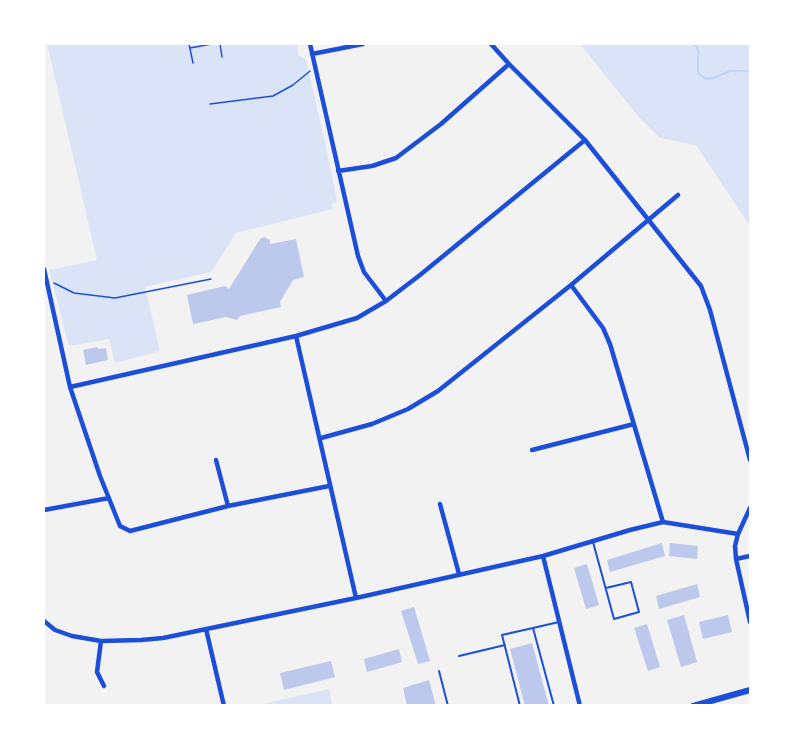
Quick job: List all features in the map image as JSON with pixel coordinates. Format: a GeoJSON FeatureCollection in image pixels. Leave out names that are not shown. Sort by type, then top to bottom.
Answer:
{"type":"FeatureCollection","features":[{"type":"Feature","properties":{"kind":"main road"},"geometry":{"type":"LineString","coordinates":[[693,705],[750,690]]}},
{"type":"Feature","properties":{"kind":"street"},"geometry":{"type":"LineString","coordinates":[[310,44],[358,256],[364,272],[386,301]]}},
{"type":"Feature","properties":{"kind":"street"},"geometry":{"type":"LineString","coordinates":[[312,54],[363,44]]}},
{"type":"Feature","properties":{"kind":"street"},"geometry":{"type":"LineString","coordinates":[[491,44],[585,140],[701,286],[710,310],[750,460]]}},
{"type":"Feature","properties":{"kind":"street"},"geometry":{"type":"LineString","coordinates":[[338,171],[372,166],[396,158],[441,124],[509,64]]}},
{"type":"Feature","properties":{"kind":"street"},"geometry":{"type":"LineString","coordinates":[[70,387],[296,336],[357,318],[386,301],[585,140]]}},
{"type":"Feature","properties":{"kind":"street"},"geometry":{"type":"LineString","coordinates":[[321,438],[372,424],[438,391],[571,285],[678,195]]}},
{"type":"Feature","properties":{"kind":"street"},"geometry":{"type":"LineString","coordinates":[[44,268],[70,387],[120,526],[130,531],[228,506],[329,486]]}},
{"type":"Feature","properties":{"kind":"street"},"geometry":{"type":"LineString","coordinates":[[571,285],[603,328],[610,344],[663,522]]}},
{"type":"Feature","properties":{"kind":"street"},"geometry":{"type":"LineString","coordinates":[[296,336],[356,598]]}},
{"type":"Feature","properties":{"kind":"street"},"geometry":{"type":"LineString","coordinates":[[532,450],[634,424]]}},
{"type":"Feature","properties":{"kind":"street"},"geometry":{"type":"LineString","coordinates":[[216,460],[228,506]]}},
{"type":"Feature","properties":{"kind":"street"},"geometry":{"type":"LineString","coordinates":[[44,510],[109,498]]}},
{"type":"Feature","properties":{"kind":"street"},"geometry":{"type":"LineString","coordinates":[[440,504],[459,574]]}},
{"type":"Feature","properties":{"kind":"street"},"geometry":{"type":"LineString","coordinates":[[750,508],[735,546],[750,622]]}},
{"type":"Feature","properties":{"kind":"street"},"geometry":{"type":"LineString","coordinates":[[44,621],[55,630],[72,636],[100,641],[141,640],[356,598],[543,556],[663,522],[738,534]]}},
{"type":"Feature","properties":{"kind":"street"},"geometry":{"type":"LineString","coordinates":[[736,559],[750,555]]}},
{"type":"Feature","properties":{"kind":"street"},"geometry":{"type":"LineString","coordinates":[[543,556],[580,705]]}},
{"type":"Feature","properties":{"kind":"street"},"geometry":{"type":"LineString","coordinates":[[206,629],[224,705]]}},
{"type":"Feature","properties":{"kind":"street"},"geometry":{"type":"LineString","coordinates":[[100,641],[97,672],[104,686]]}},
{"type":"Feature","properties":{"kind":"lane"},"geometry":{"type":"LineString","coordinates":[[593,541],[614,619],[639,612],[631,582],[606,588]]}},
{"type":"Feature","properties":{"kind":"lane"},"geometry":{"type":"LineString","coordinates":[[520,705],[502,635],[559,622]]}},
{"type":"Feature","properties":{"kind":"lane"},"geometry":{"type":"LineString","coordinates":[[533,628],[554,705]]}},
{"type":"Feature","properties":{"kind":"lane"},"geometry":{"type":"LineString","coordinates":[[459,656],[505,645]]}},
{"type":"Feature","properties":{"kind":"lane"},"geometry":{"type":"LineString","coordinates":[[439,671],[448,705]]}},
{"type":"Feature","properties":{"kind":"path"},"geometry":{"type":"LineString","coordinates":[[189,44],[193,63]]}},
{"type":"Feature","properties":{"kind":"path"},"geometry":{"type":"LineString","coordinates":[[190,48],[212,44]]}},
{"type":"Feature","properties":{"kind":"path"},"geometry":{"type":"LineString","coordinates":[[220,44],[222,57]]}},
{"type":"Feature","properties":{"kind":"path"},"geometry":{"type":"LineString","coordinates":[[210,104],[273,96],[294,85],[315,66]]}},
{"type":"Feature","properties":{"kind":"path"},"geometry":{"type":"LineString","coordinates":[[46,278],[74,292],[115,298],[211,279]]}},
{"type":"Feature","properties":{"kind":"shaded area"},"geometry":{"type":"Polygon","coordinates":[[[47,44],[297,44],[299,56],[306,59],[337,202],[332,204],[333,209],[236,233],[211,272],[145,287],[160,351],[115,363],[109,339],[69,346],[49,270],[97,260],[47,44]]]}},
{"type":"Feature","properties":{"kind":"shaded area"},"geometry":{"type":"Polygon","coordinates":[[[580,44],[750,44],[750,226],[696,145],[660,138],[638,116],[580,44]]]}},
{"type":"Feature","properties":{"kind":"shaded area"},"geometry":{"type":"Polygon","coordinates":[[[329,689],[332,705],[258,705],[329,689]]]}},
{"type":"Feature","properties":{"kind":"building"},"geometry":{"type":"Polygon","coordinates":[[[264,237],[270,240],[270,244],[296,239],[304,277],[293,280],[280,302],[281,307],[240,316],[237,320],[226,317],[193,324],[187,295],[225,286],[229,289],[260,239],[264,237]]]}},
{"type":"Feature","properties":{"kind":"building"},"geometry":{"type":"Polygon","coordinates":[[[106,348],[108,360],[86,365],[83,350],[106,348]]]}},
{"type":"Feature","properties":{"kind":"building"},"geometry":{"type":"Polygon","coordinates":[[[662,543],[665,556],[610,572],[607,560],[662,543]]]}},
{"type":"Feature","properties":{"kind":"building"},"geometry":{"type":"Polygon","coordinates":[[[670,543],[698,546],[697,559],[669,556],[670,543]]]}},
{"type":"Feature","properties":{"kind":"building"},"geometry":{"type":"Polygon","coordinates":[[[587,564],[599,605],[586,609],[574,568],[587,564]]]}},
{"type":"Feature","properties":{"kind":"building"},"geometry":{"type":"Polygon","coordinates":[[[697,584],[700,597],[659,609],[656,596],[697,584]]]}},
{"type":"Feature","properties":{"kind":"building"},"geometry":{"type":"Polygon","coordinates":[[[414,607],[430,661],[418,664],[401,611],[414,607]]]}},
{"type":"Feature","properties":{"kind":"building"},"geometry":{"type":"Polygon","coordinates":[[[684,615],[697,662],[681,667],[667,620],[684,615]]]}},
{"type":"Feature","properties":{"kind":"building"},"geometry":{"type":"Polygon","coordinates":[[[728,615],[732,632],[703,639],[699,622],[728,615]]]}},
{"type":"Feature","properties":{"kind":"building"},"geometry":{"type":"Polygon","coordinates":[[[647,624],[660,667],[648,671],[634,628],[647,624]]]}},
{"type":"Feature","properties":{"kind":"building"},"geometry":{"type":"Polygon","coordinates":[[[532,643],[549,706],[525,706],[510,649],[532,643]]]}},
{"type":"Feature","properties":{"kind":"building"},"geometry":{"type":"Polygon","coordinates":[[[399,649],[402,662],[367,672],[364,659],[399,649]]]}},
{"type":"Feature","properties":{"kind":"building"},"geometry":{"type":"Polygon","coordinates":[[[331,661],[335,677],[284,690],[280,673],[331,661]]]}},
{"type":"Feature","properties":{"kind":"building"},"geometry":{"type":"Polygon","coordinates":[[[429,680],[436,706],[407,706],[403,688],[429,680]]]}},
{"type":"Feature","properties":{"kind":"waterway"},"geometry":{"type":"LineString","coordinates":[[695,44],[698,50],[698,73],[706,79],[730,71],[750,71]]}}]}
